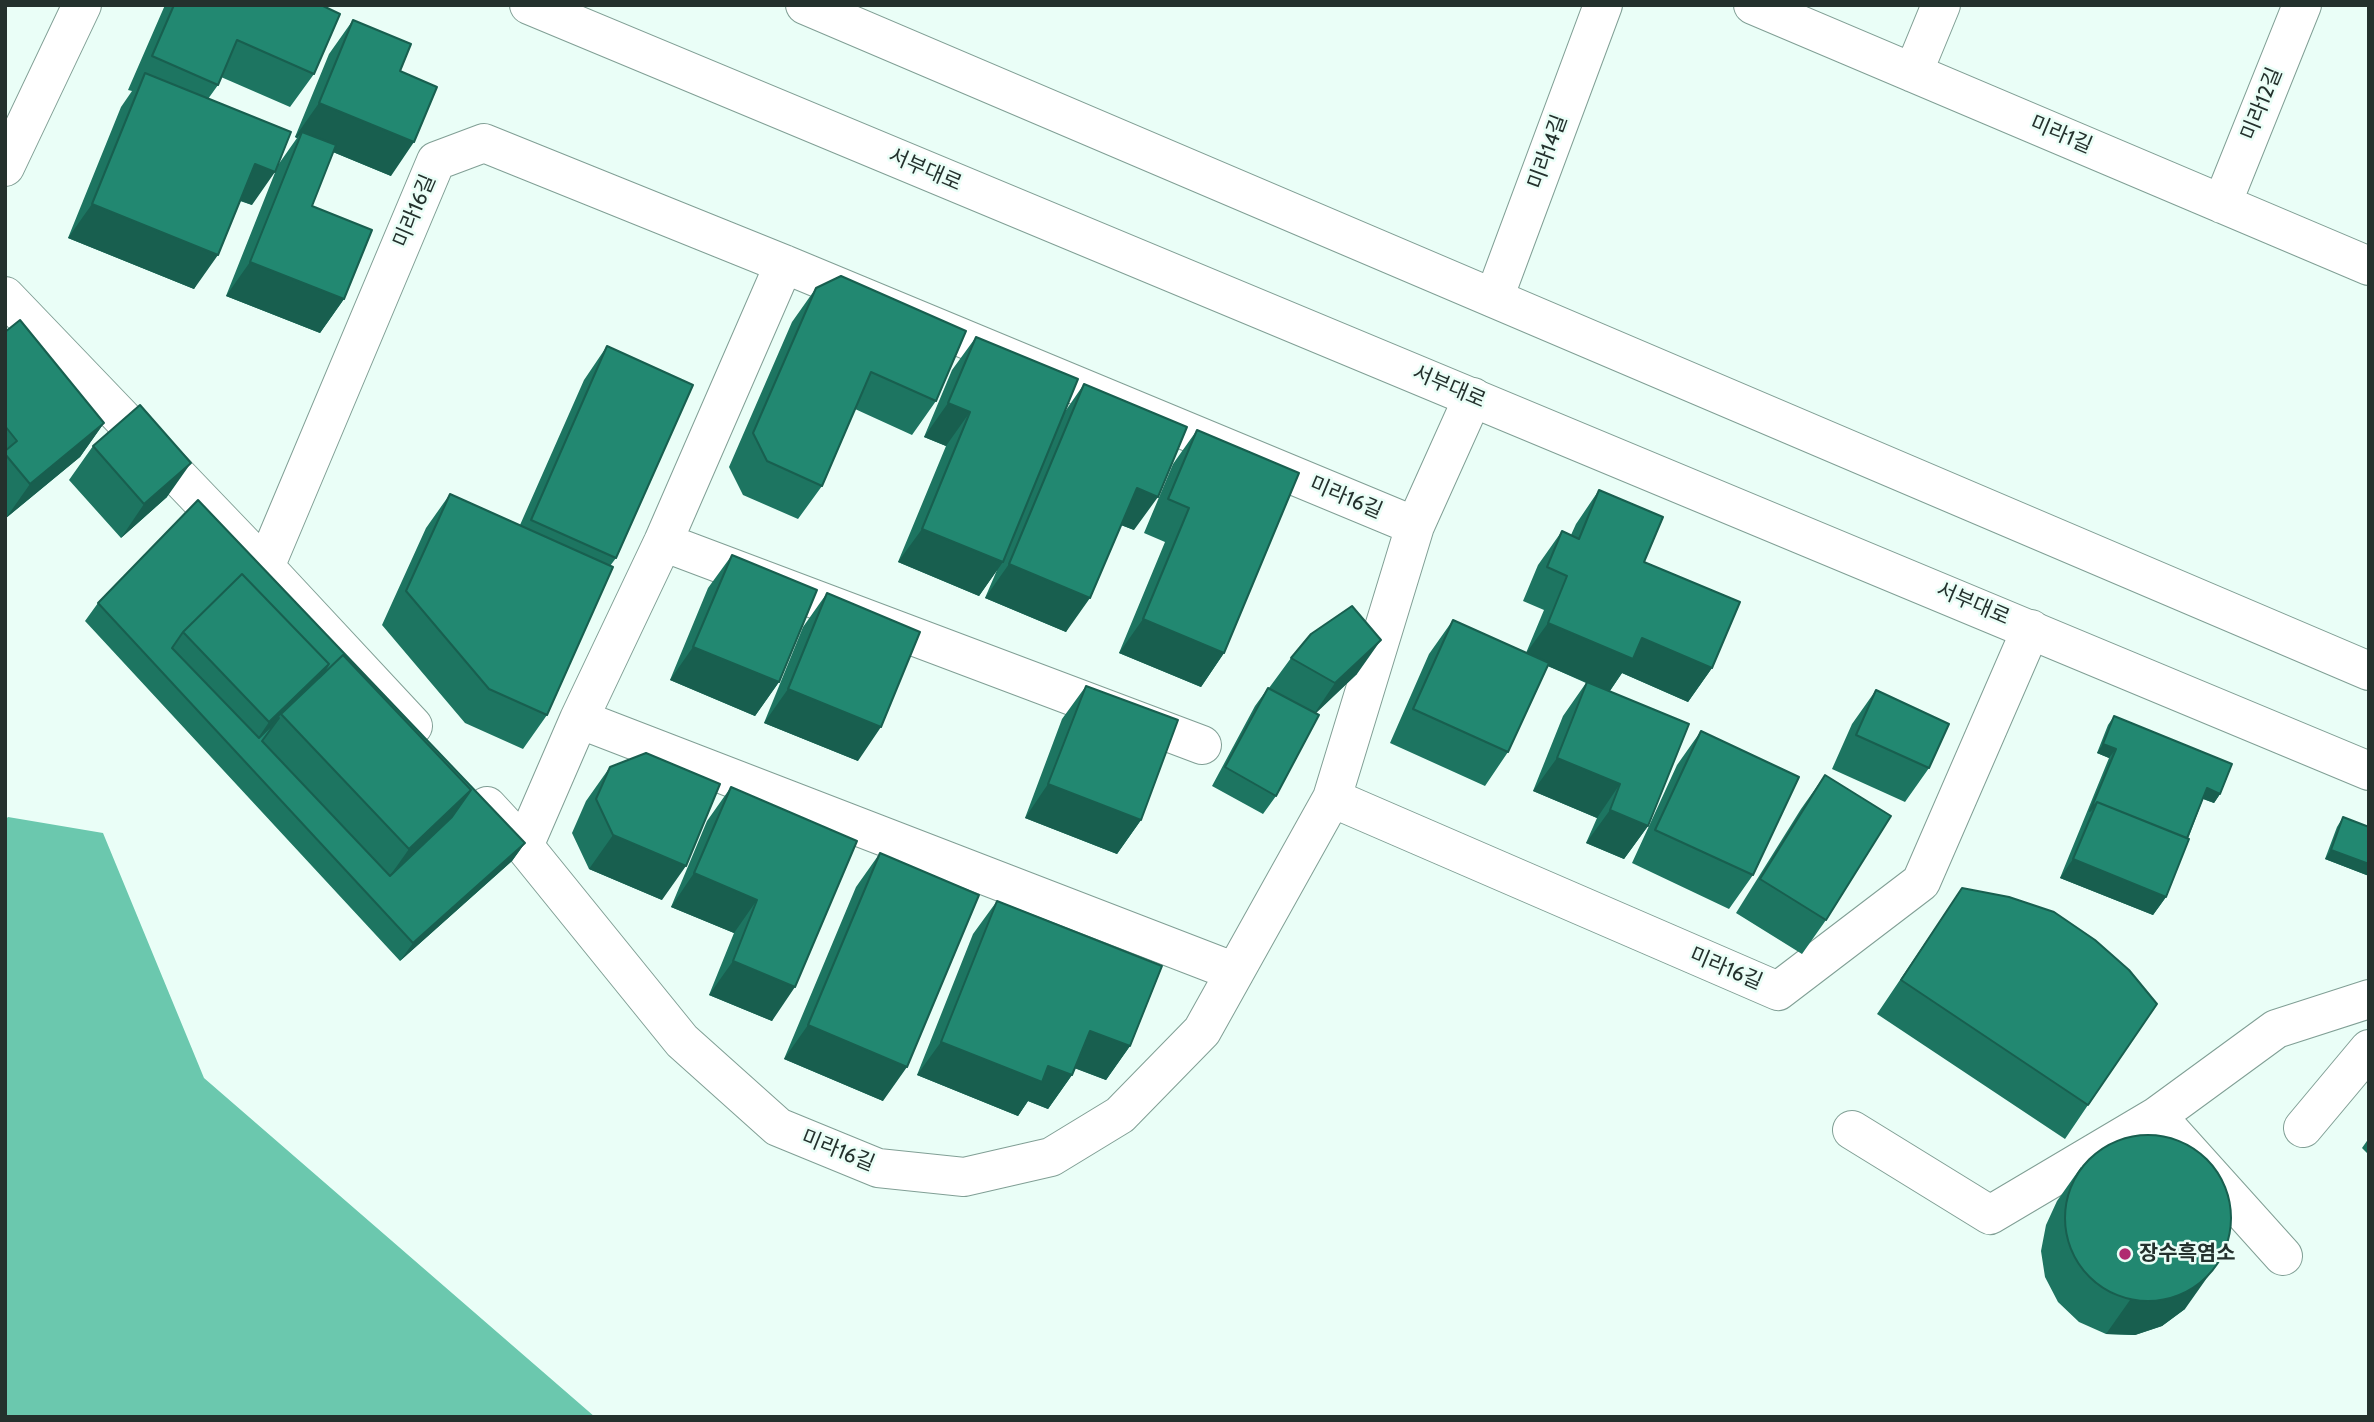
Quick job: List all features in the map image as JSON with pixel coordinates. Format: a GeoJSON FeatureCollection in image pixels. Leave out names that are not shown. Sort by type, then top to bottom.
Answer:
{"type":"FeatureCollection","features":[{"type":"Feature","properties":{"kind":"street"},"geometry":{"type":"LineString","coordinates":[[5,167],[82,5]]}},
{"type":"Feature","properties":{"kind":"street","name":"서부대로"},"geometry":{"type":"LineString","coordinates":[[529,5],[2369,771]]}},
{"type":"Feature","properties":{"kind":"street","name":"미라14길"},"geometry":{"type":"LineString","coordinates":[[1494,299],[1602,5]]}},
{"type":"Feature","properties":{"kind":"street","name":"미라1길"},"geometry":{"type":"LineString","coordinates":[[1753,5],[2369,266]]}},
{"type":"Feature","properties":{"kind":"street"},"geometry":{"type":"LineString","coordinates":[[1913,73],[1941,5]]}},
{"type":"Feature","properties":{"kind":"street","name":"미라12길"},"geometry":{"type":"LineString","coordinates":[[2222,204],[2302,5]]}},
{"type":"Feature","properties":{"kind":"street"},"geometry":{"type":"LineString","coordinates":[[817,8],[2369,671]]}},
{"type":"Feature","properties":{"kind":"street","name":"미라16길"},"geometry":{"type":"LineString","coordinates":[[265,567],[436,160],[484,143],[784,264],[1415,526],[1332,798],[1202,1031],[1120,1115],[1051,1157],[964,1177],[878,1168],[778,1127],[682,1041],[524,846],[459,776]]}},
{"type":"Feature","properties":{"kind":"street"},"geometry":{"type":"LineString","coordinates":[[524,846],[579,719],[663,542],[784,264]]}},
{"type":"Feature","properties":{"kind":"street"},"geometry":{"type":"LineString","coordinates":[[5,296],[265,567],[432,747]]}},
{"type":"Feature","properties":{"kind":"street"},"geometry":{"type":"LineString","coordinates":[[1415,526],[1473,397]]}},
{"type":"Feature","properties":{"kind":"street"},"geometry":{"type":"LineString","coordinates":[[663,542],[1202,745]]}},
{"type":"Feature","properties":{"kind":"street","name":"미라16길"},"geometry":{"type":"LineString","coordinates":[[1332,798],[1778,991],[1922,882],[2031,629]]}},
{"type":"Feature","properties":{"kind":"street"},"geometry":{"type":"LineString","coordinates":[[579,719],[1235,972]]}},
{"type":"Feature","properties":{"kind":"street"},"geometry":{"type":"LineString","coordinates":[[1852,1130],[1990,1215],[2157,1116],[2276,1028],[2369,999]]}},
{"type":"Feature","properties":{"kind":"street"},"geometry":{"type":"LineString","coordinates":[[2302,1128],[2369,1049]]}},
{"type":"Feature","properties":{"kind":"street"},"geometry":{"type":"LineString","coordinates":[[2157,1116],[2283,1256]]}},
{"type":"Feature","properties":{"kind":"green space"},"geometry":{"type":"Polygon","coordinates":[[[8,817],[103,833],[204,1078],[595,1417],[5,1417],[5,820],[8,817]]]}},
{"type":"Feature","properties":{"kind":"building"},"geometry":{"type":"Polygon","coordinates":[[[174,5],[321,5],[340,14],[314,74],[237,40],[218,85],[152,56],[174,5]]]}},
{"type":"Feature","properties":{"kind":"building"},"geometry":{"type":"Polygon","coordinates":[[[353,20],[411,44],[400,71],[437,87],[414,142],[319,103],[353,20]]]}},
{"type":"Feature","properties":{"kind":"building"},"geometry":{"type":"Polygon","coordinates":[[[145,73],[291,132],[275,172],[255,164],[218,255],[92,204],[145,73]]]}},
{"type":"Feature","properties":{"kind":"building"},"geometry":{"type":"Polygon","coordinates":[[[302,132],[336,145],[312,206],[372,230],[344,299],[250,262],[302,132]]]}},
{"type":"Feature","properties":{"kind":"building"},"geometry":{"type":"Polygon","coordinates":[[[841,276],[966,331],[936,401],[871,372],[822,486],[767,461],[753,433],[816,288],[841,276]]]}},
{"type":"Feature","properties":{"kind":"building"},"geometry":{"type":"Polygon","coordinates":[[[20,320],[104,423],[30,484],[5,454],[17,441],[5,426],[5,332],[20,320]]]}},
{"type":"Feature","properties":{"kind":"building"},"geometry":{"type":"Polygon","coordinates":[[[976,337],[1078,379],[1003,562],[922,529],[970,412],[948,403],[976,337]]]}},
{"type":"Feature","properties":{"kind":"building"},"geometry":{"type":"Polygon","coordinates":[[[607,346],[693,385],[616,558],[531,520],[607,346]]]}},
{"type":"Feature","properties":{"kind":"building"},"geometry":{"type":"Polygon","coordinates":[[[1084,384],[1187,427],[1158,497],[1137,488],[1090,598],[1009,564],[1084,384]]]}},
{"type":"Feature","properties":{"kind":"building"},"geometry":{"type":"Polygon","coordinates":[[[140,405],[191,463],[144,504],[93,446],[140,405]]]}},
{"type":"Feature","properties":{"kind":"building"},"geometry":{"type":"Polygon","coordinates":[[[1197,430],[1299,473],[1224,653],[1143,619],[1189,508],[1168,499],[1197,430]]]}},
{"type":"Feature","properties":{"kind":"building"},"geometry":{"type":"Polygon","coordinates":[[[1599,490],[1663,517],[1644,562],[1740,602],[1712,668],[1642,638],[1633,659],[1548,623],[1567,576],[1547,567],[1562,531],[1579,539],[1599,490]]]}},
{"type":"Feature","properties":{"kind":"building"},"geometry":{"type":"Polygon","coordinates":[[[450,494],[613,567],[547,715],[489,689],[406,591],[450,494]]]}},
{"type":"Feature","properties":{"kind":"building"},"geometry":{"type":"Polygon","coordinates":[[[198,500],[525,843],[413,943],[98,603],[198,500]],[[242,574],[183,632],[172,648],[259,738],[279,718],[262,741],[390,876],[452,817],[471,790],[343,655],[319,678],[329,664],[242,574]]]}},
{"type":"Feature","properties":{"kind":"building"},"geometry":{"type":"Polygon","coordinates":[[[732,555],[817,590],[779,682],[693,647],[732,555]]]}},
{"type":"Feature","properties":{"kind":"building"},"geometry":{"type":"Polygon","coordinates":[[[242,574],[329,664],[269,722],[183,632],[242,574]]]}},
{"type":"Feature","properties":{"kind":"building"},"geometry":{"type":"Polygon","coordinates":[[[827,593],[920,632],[881,727],[788,689],[827,593]]]}},
{"type":"Feature","properties":{"kind":"building"},"geometry":{"type":"Polygon","coordinates":[[[1352,606],[1381,640],[1335,683],[1291,658],[1311,634],[1352,606]]]}},
{"type":"Feature","properties":{"kind":"building"},"geometry":{"type":"Polygon","coordinates":[[[1453,620],[1549,663],[1508,752],[1413,709],[1453,620]]]}},
{"type":"Feature","properties":{"kind":"building"},"geometry":{"type":"Polygon","coordinates":[[[343,655],[471,790],[409,849],[281,714],[343,655]]]}},
{"type":"Feature","properties":{"kind":"building"},"geometry":{"type":"Polygon","coordinates":[[[1587,682],[1689,724],[1648,826],[1610,810],[1620,784],[1557,758],[1587,682]]]}},
{"type":"Feature","properties":{"kind":"building"},"geometry":{"type":"Polygon","coordinates":[[[1086,686],[1178,720],[1141,820],[1048,784],[1086,686]]]}},
{"type":"Feature","properties":{"kind":"building"},"geometry":{"type":"Polygon","coordinates":[[[1268,688],[1319,715],[1276,796],[1225,767],[1268,688]]]}},
{"type":"Feature","properties":{"kind":"building"},"geometry":{"type":"Polygon","coordinates":[[[1876,690],[1949,724],[1929,768],[1856,735],[1876,690]]]}},
{"type":"Feature","properties":{"kind":"building"},"geometry":{"type":"Polygon","coordinates":[[[2114,716],[2232,764],[2220,794],[2207,788],[2187,838],[2097,802],[2090,811],[2116,749],[2103,744],[2114,716]]]}},
{"type":"Feature","properties":{"kind":"building"},"geometry":{"type":"Polygon","coordinates":[[[1701,731],[1799,777],[1753,875],[1655,830],[1701,731]]]}},
{"type":"Feature","properties":{"kind":"building"},"geometry":{"type":"Polygon","coordinates":[[[646,753],[720,784],[686,866],[613,835],[596,799],[610,767],[646,753]]]}},
{"type":"Feature","properties":{"kind":"building"},"geometry":{"type":"Polygon","coordinates":[[[1825,775],[1891,816],[1826,920],[1760,879],[1825,775]]]}},
{"type":"Feature","properties":{"kind":"building"},"geometry":{"type":"Polygon","coordinates":[[[731,787],[857,841],[795,987],[733,961],[757,900],[694,873],[731,787]]]}},
{"type":"Feature","properties":{"kind":"building"},"geometry":{"type":"Polygon","coordinates":[[[2097,802],[2189,839],[2166,897],[2073,859],[2097,802]]]}},
{"type":"Feature","properties":{"kind":"building"},"geometry":{"type":"Polygon","coordinates":[[[2343,817],[2369,827],[2369,864],[2331,850],[2343,817]]]}},
{"type":"Feature","properties":{"kind":"building"},"geometry":{"type":"Polygon","coordinates":[[[880,853],[979,895],[907,1067],[808,1025],[880,853]]]}},
{"type":"Feature","properties":{"kind":"building"},"geometry":{"type":"Polygon","coordinates":[[[1962,888],[2009,897],[2054,912],[2095,940],[2129,970],[2157,1004],[2088,1105],[1901,980],[1962,888]]]}},
{"type":"Feature","properties":{"kind":"building"},"geometry":{"type":"Polygon","coordinates":[[[997,901],[1162,966],[1130,1046],[1090,1031],[1072,1075],[1048,1066],[1042,1082],[941,1042],[997,901]]]}},
{"type":"Feature","properties":{"kind":"building","name":"장수흑염소"},"geometry":{"type":"Polygon","coordinates":[[[2148,1135],[2180,1141],[2207,1159],[2225,1186],[2231,1218],[2225,1250],[2207,1277],[2180,1295],[2148,1301],[2116,1295],[2089,1277],[2071,1250],[2065,1218],[2071,1186],[2089,1159],[2116,1141],[2148,1135]]]}},
{"type":"Feature","properties":{"kind":"place","name":"장수흑염소"},"geometry":{"type":"Point","coordinates":[2125,1254]}}]}
